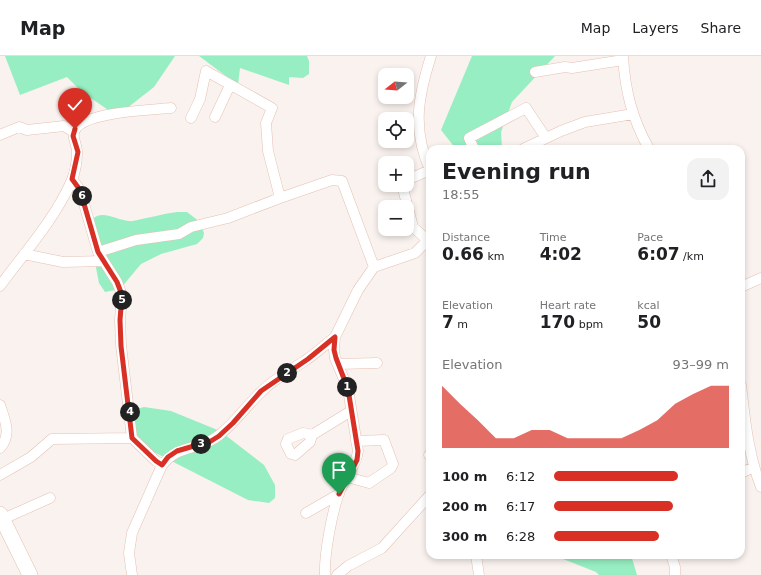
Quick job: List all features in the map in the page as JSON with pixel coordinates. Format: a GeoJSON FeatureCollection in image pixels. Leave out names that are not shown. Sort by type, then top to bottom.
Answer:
{"type":"FeatureCollection","features":[{"type":"Feature","properties":{"kind":"highway"},"geometry":{"type":"LineString","coordinates":[[1,521],[22,575]]}},
{"type":"Feature","properties":{"kind":"highway"},"geometry":{"type":"LineString","coordinates":[[1,521],[30,575]]}},
{"type":"Feature","properties":{"kind":"street"},"geometry":{"type":"LineString","coordinates":[[426,161],[418,129],[418,105],[422,82],[431,56]]}},
{"type":"Feature","properties":{"kind":"street"},"geometry":{"type":"LineString","coordinates":[[535,72],[566,67],[572,68],[623,58],[624,80],[633,114],[638,130],[647,145]]}},
{"type":"Feature","properties":{"kind":"street"},"geometry":{"type":"LineString","coordinates":[[191,118],[200,99],[206,71],[272,108],[266,123],[268,150],[280,198]]}},
{"type":"Feature","properties":{"kind":"street"},"geometry":{"type":"LineString","coordinates":[[215,117],[230,85]]}},
{"type":"Feature","properties":{"kind":"street"},"geometry":{"type":"LineString","coordinates":[[0,286],[44,228],[72,179],[78,152],[73,136],[75,129],[84,121],[126,112],[171,108]]}},
{"type":"Feature","properties":{"kind":"street"},"geometry":{"type":"LineString","coordinates":[[472,145],[469,138],[526,108],[542,143],[585,122],[633,114]]}},
{"type":"Feature","properties":{"kind":"street"},"geometry":{"type":"LineString","coordinates":[[0,135],[19,127],[28,130],[64,126],[74,132]]}},
{"type":"Feature","properties":{"kind":"street"},"geometry":{"type":"LineString","coordinates":[[414,177],[426,172]]}},
{"type":"Feature","properties":{"kind":"street"},"geometry":{"type":"LineString","coordinates":[[72,179],[80,190],[101,257],[117,282],[122,295],[120,320],[121,346],[132,438],[162,465]]}},
{"type":"Feature","properties":{"kind":"street"},"geometry":{"type":"LineString","coordinates":[[24,254],[73,263],[101,257],[136,240],[179,234],[191,227],[228,218],[332,180],[342,181],[374,267]]}},
{"type":"Feature","properties":{"kind":"street"},"geometry":{"type":"LineString","coordinates":[[404,192],[413,227],[426,237]]}},
{"type":"Feature","properties":{"kind":"street"},"geometry":{"type":"LineString","coordinates":[[325,575],[325,561],[339,494],[357,460],[358,451],[348,389],[334,350],[335,337],[358,290],[374,267],[415,253],[426,242]]}},
{"type":"Feature","properties":{"kind":"street"},"geometry":{"type":"LineString","coordinates":[[745,286],[761,278]]}},
{"type":"Feature","properties":{"kind":"street"},"geometry":{"type":"LineString","coordinates":[[132,575],[129,553],[132,533],[162,465],[168,457],[177,451],[211,441],[219,436],[233,423],[261,391],[308,359],[335,337]]}},
{"type":"Feature","properties":{"kind":"street"},"geometry":{"type":"LineString","coordinates":[[338,364],[377,363]]}},
{"type":"Feature","properties":{"kind":"street"},"geometry":{"type":"LineString","coordinates":[[0,404],[7,431],[6,439],[0,448]]}},
{"type":"Feature","properties":{"kind":"street"},"geometry":{"type":"LineString","coordinates":[[312,435],[351,411]]}},
{"type":"Feature","properties":{"kind":"street"},"geometry":{"type":"LineString","coordinates":[[745,415],[749,445],[754,467],[761,487]]}},
{"type":"Feature","properties":{"kind":"street"},"geometry":{"type":"LineString","coordinates":[[0,474],[31,457],[52,439],[132,438]]}},
{"type":"Feature","properties":{"kind":"street"},"geometry":{"type":"LineString","coordinates":[[347,477],[369,483],[392,468],[393,464],[384,440],[356,441]]}},
{"type":"Feature","properties":{"kind":"street"},"geometry":{"type":"LineString","coordinates":[[745,471],[754,467]]}},
{"type":"Feature","properties":{"kind":"street"},"geometry":{"type":"LineString","coordinates":[[306,513],[339,494]]}},
{"type":"Feature","properties":{"kind":"street"},"geometry":{"type":"LineString","coordinates":[[1,521],[50,498]]}},
{"type":"Feature","properties":{"kind":"street"},"geometry":{"type":"LineString","coordinates":[[337,575],[348,566],[382,548],[426,499]]}},
{"type":"Feature","properties":{"kind":"street"},"geometry":{"type":"LineString","coordinates":[[477,559],[479,575]]}},
{"type":"Feature","properties":{"kind":"street"},"geometry":{"type":"LineString","coordinates":[[672,559],[675,567],[675,575]]}},
{"type":"Feature","properties":{"kind":"green space"},"geometry":{"type":"Polygon","coordinates":[[[5,56],[175,56],[154,87],[117,116],[82,92],[67,77],[20,95],[5,56]]]}},
{"type":"Feature","properties":{"kind":"green space"},"geometry":{"type":"Polygon","coordinates":[[[199,56],[307,56],[309,61],[309,74],[303,78],[289,77],[289,85],[240,68],[238,85],[199,56]]]}},
{"type":"Feature","properties":{"kind":"green space"},"geometry":{"type":"Polygon","coordinates":[[[472,56],[555,56],[512,102],[501,132],[502,145],[453,145],[441,130],[472,56]]]}},
{"type":"Feature","properties":{"kind":"green space"},"geometry":{"type":"Polygon","coordinates":[[[177,212],[187,212],[200,222],[204,233],[203,238],[197,244],[161,254],[141,264],[120,289],[105,292],[99,283],[88,227],[92,220],[97,216],[102,215],[133,221],[177,212]]]}},
{"type":"Feature","properties":{"kind":"green space"},"geometry":{"type":"Polygon","coordinates":[[[144,407],[171,411],[220,431],[264,465],[275,485],[275,498],[269,503],[248,500],[144,447],[133,431],[133,410],[144,407]]]}},
{"type":"Feature","properties":{"kind":"green space"},"geometry":{"type":"Polygon","coordinates":[[[563,559],[632,559],[637,575],[599,575],[596,572],[563,559]]]}},
{"type":"Feature","properties":{"kind":"route"},"geometry":{"type":"LineString","coordinates":[[75,129],[73,136],[78,152],[72,179],[80,190],[98,252],[117,282],[122,295],[120,320],[121,346],[128,391],[132,438],[162,465],[168,457],[177,451],[211,441],[233,423],[261,391],[308,359],[335,337],[334,350],[348,389],[358,451],[357,460],[339,494]]}}]}
